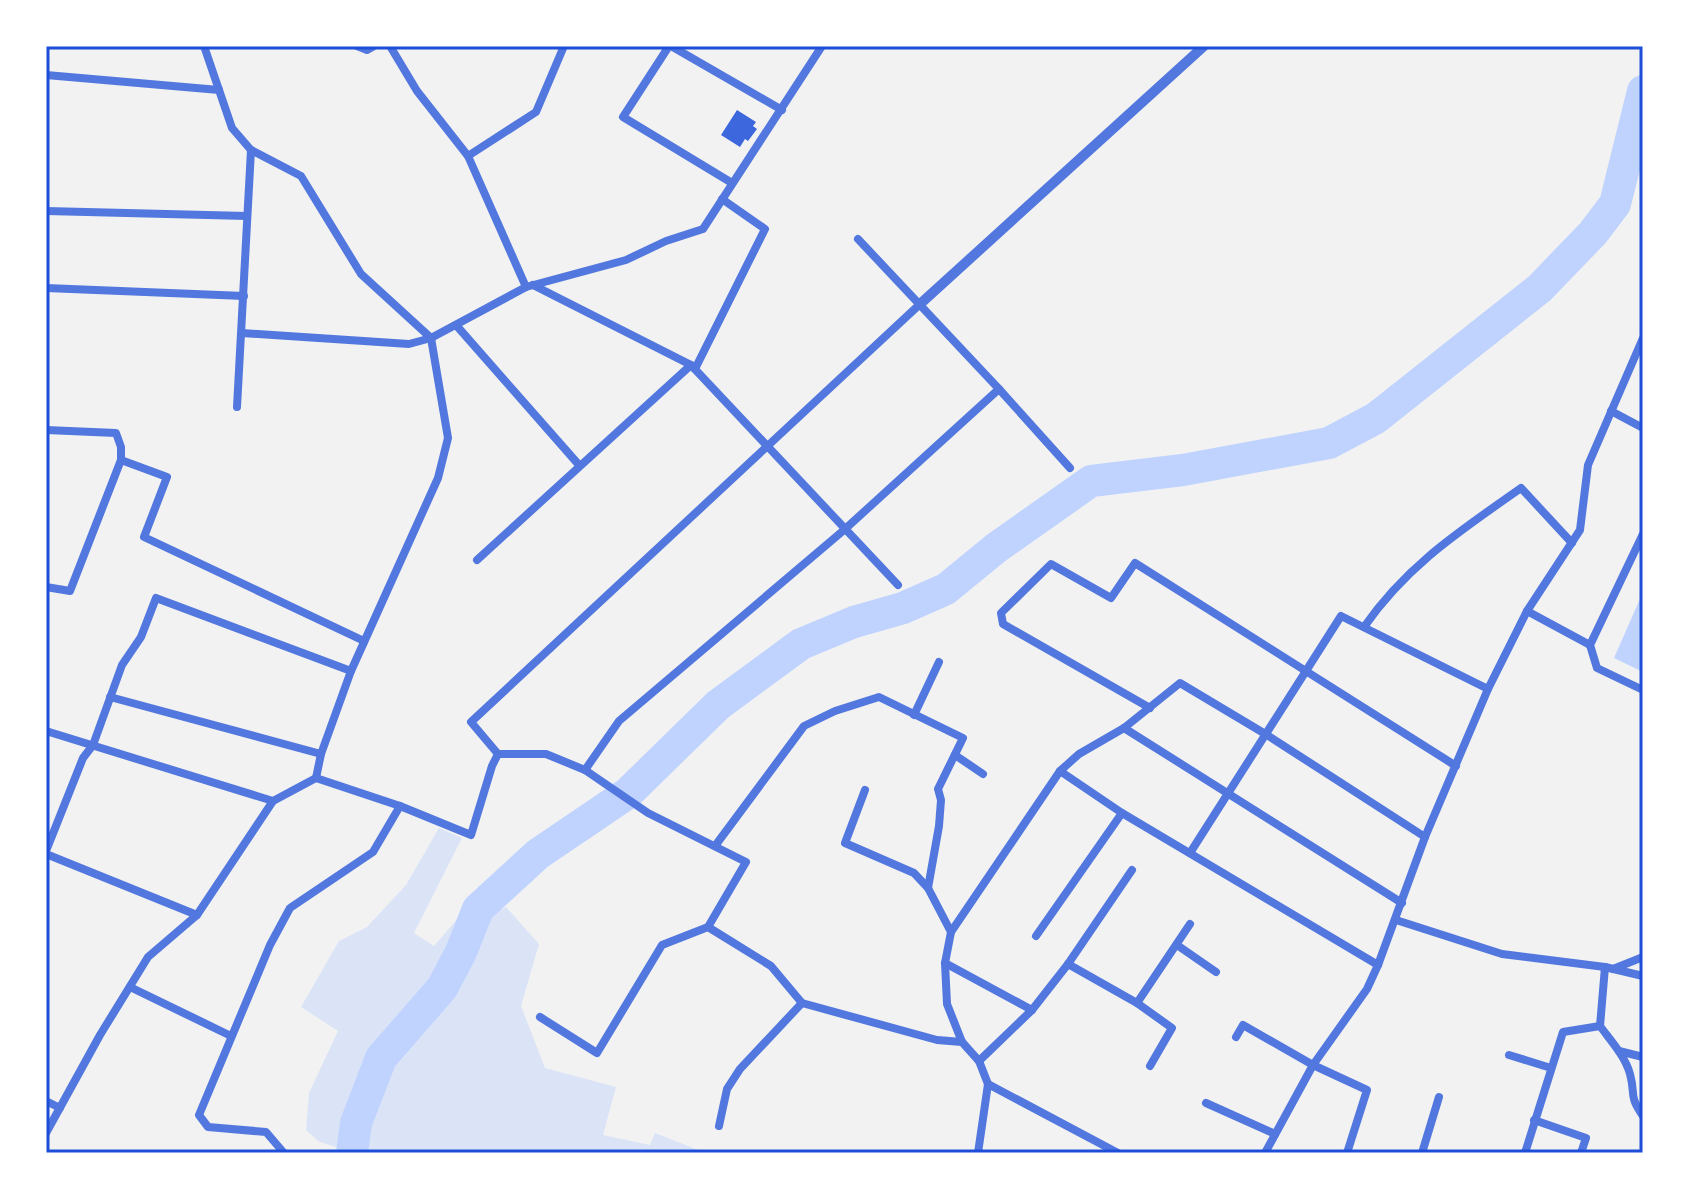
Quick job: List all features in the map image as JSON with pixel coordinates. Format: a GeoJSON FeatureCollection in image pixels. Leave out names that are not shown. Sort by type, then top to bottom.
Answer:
{"type":"FeatureCollection","features":[{"type":"Feature","properties":{"kind":"street"},"geometry":{"type":"LineString","coordinates":[[204,46],[232,128],[251,150],[301,176],[361,274],[431,338],[448,438],[438,478],[351,671],[321,754],[316,778]]}},
{"type":"Feature","properties":{"kind":"street"},"geometry":{"type":"LineString","coordinates":[[357,46],[367,50],[374,46]]}},
{"type":"Feature","properties":{"kind":"street"},"geometry":{"type":"LineString","coordinates":[[390,46],[417,91],[468,156],[529,286],[693,367],[898,585]]}},
{"type":"Feature","properties":{"kind":"street"},"geometry":{"type":"LineString","coordinates":[[732,183],[623,117],[670,46],[782,110]]}},
{"type":"Feature","properties":{"kind":"street"},"geometry":{"type":"LineString","coordinates":[[242,333],[409,344],[431,338],[529,286],[626,260],[666,241],[703,229],[822,46]]}},
{"type":"Feature","properties":{"kind":"street"},"geometry":{"type":"LineString","coordinates":[[540,1017],[597,1053],[662,945],[708,927],[746,862],[648,813],[585,770],[546,754],[498,754],[471,722],[919,305],[1204,46]]}},
{"type":"Feature","properties":{"kind":"street"},"geometry":{"type":"LineString","coordinates":[[468,156],[536,112],[562,47]]}},
{"type":"Feature","properties":{"kind":"street"},"geometry":{"type":"LineString","coordinates":[[46,75],[219,90]]}},
{"type":"Feature","properties":{"kind":"street"},"geometry":{"type":"LineString","coordinates":[[237,407],[251,150]]}},
{"type":"Feature","properties":{"kind":"street"},"geometry":{"type":"LineString","coordinates":[[477,560],[579,465],[693,367],[765,229],[722,199]]}},
{"type":"Feature","properties":{"kind":"street"},"geometry":{"type":"LineString","coordinates":[[46,211],[247,216]]}},
{"type":"Feature","properties":{"kind":"street"},"geometry":{"type":"LineString","coordinates":[[858,239],[1070,468]]}},
{"type":"Feature","properties":{"kind":"street"},"geometry":{"type":"LineString","coordinates":[[46,288],[244,296]]}},
{"type":"Feature","properties":{"kind":"street"},"geometry":{"type":"LineString","coordinates":[[456,325],[579,465]]}},
{"type":"Feature","properties":{"kind":"street"},"geometry":{"type":"LineString","coordinates":[[1265,1153],[1313,1065],[1367,989],[1396,920],[1425,837],[1488,689],[1527,611],[1580,530],[1588,465],[1643,338]]}},
{"type":"Feature","properties":{"kind":"street"},"geometry":{"type":"LineString","coordinates":[[585,770],[619,721],[844,530],[999,389]]}},
{"type":"Feature","properties":{"kind":"street"},"geometry":{"type":"LineString","coordinates":[[1611,411],[1643,428]]}},
{"type":"Feature","properties":{"kind":"street"},"geometry":{"type":"LineString","coordinates":[[46,430],[116,433],[121,447],[121,460],[70,591],[46,587]]}},
{"type":"Feature","properties":{"kind":"street"},"geometry":{"type":"LineString","coordinates":[[121,460],[167,477],[144,537],[364,641]]}},
{"type":"Feature","properties":{"kind":"street"},"geometry":{"type":"LineString","coordinates":[[1364,627],[1386,596],[1439,545],[1521,488],[1572,543]]}},
{"type":"Feature","properties":{"kind":"street"},"geometry":{"type":"LineString","coordinates":[[1643,534],[1590,645],[1597,668],[1643,690]]}},
{"type":"Feature","properties":{"kind":"street"},"geometry":{"type":"LineString","coordinates":[[1150,708],[1003,624],[1001,613],[1051,564],[1111,598],[1135,563],[1456,766]]}},
{"type":"Feature","properties":{"kind":"street"},"geometry":{"type":"LineString","coordinates":[[197,915],[46,852],[83,758],[93,745],[122,665],[141,637],[156,598],[351,671]]}},
{"type":"Feature","properties":{"kind":"street"},"geometry":{"type":"LineString","coordinates":[[1527,611],[1590,645]]}},
{"type":"Feature","properties":{"kind":"street"},"geometry":{"type":"LineString","coordinates":[[1190,853],[1341,616],[1488,689]]}},
{"type":"Feature","properties":{"kind":"street"},"geometry":{"type":"LineString","coordinates":[[914,715],[939,662]]}},
{"type":"Feature","properties":{"kind":"street"},"geometry":{"type":"LineString","coordinates":[[978,1153],[988,1084],[979,1061],[962,1042],[947,1004],[945,963],[951,932],[1060,771],[1079,754],[1124,728],[1180,683],[1425,837]]}},
{"type":"Feature","properties":{"kind":"street"},"geometry":{"type":"LineString","coordinates":[[110,697],[321,754]]}},
{"type":"Feature","properties":{"kind":"street"},"geometry":{"type":"LineString","coordinates":[[715,846],[804,726],[835,711],[879,697],[963,738],[938,789],[941,800],[939,826],[928,888]]}},
{"type":"Feature","properties":{"kind":"street"},"geometry":{"type":"LineString","coordinates":[[1124,728],[1402,903]]}},
{"type":"Feature","properties":{"kind":"street"},"geometry":{"type":"LineString","coordinates":[[46,731],[273,801]]}},
{"type":"Feature","properties":{"kind":"street"},"geometry":{"type":"LineString","coordinates":[[46,1133],[148,957],[197,915],[273,801],[316,778],[400,806],[471,835],[498,754]]}},
{"type":"Feature","properties":{"kind":"street"},"geometry":{"type":"LineString","coordinates":[[955,755],[983,774]]}},
{"type":"Feature","properties":{"kind":"street"},"geometry":{"type":"LineString","coordinates":[[1060,771],[1122,813],[1378,965]]}},
{"type":"Feature","properties":{"kind":"street"},"geometry":{"type":"LineString","coordinates":[[865,790],[845,843],[914,873],[928,888],[951,932]]}},
{"type":"Feature","properties":{"kind":"street"},"geometry":{"type":"LineString","coordinates":[[284,1153],[266,1132],[208,1127],[199,1115],[270,945],[290,908],[373,852],[400,806]]}},
{"type":"Feature","properties":{"kind":"street"},"geometry":{"type":"LineString","coordinates":[[1036,936],[1122,813]]}},
{"type":"Feature","properties":{"kind":"street"},"geometry":{"type":"LineString","coordinates":[[979,1061],[1032,1010],[1068,964],[1132,870]]}},
{"type":"Feature","properties":{"kind":"street"},"geometry":{"type":"LineString","coordinates":[[1396,920],[1502,954],[1608,968],[1643,976]]}},
{"type":"Feature","properties":{"kind":"street"},"geometry":{"type":"LineString","coordinates":[[1137,1003],[1190,924]]}},
{"type":"Feature","properties":{"kind":"street"},"geometry":{"type":"LineString","coordinates":[[708,927],[771,966],[802,1003],[937,1040],[962,1042]]}},
{"type":"Feature","properties":{"kind":"street"},"geometry":{"type":"LineString","coordinates":[[1177,945],[1216,972]]}},
{"type":"Feature","properties":{"kind":"street"},"geometry":{"type":"LineString","coordinates":[[1608,968],[1643,957]]}},
{"type":"Feature","properties":{"kind":"street"},"geometry":{"type":"LineString","coordinates":[[945,963],[1032,1010]]}},
{"type":"Feature","properties":{"kind":"street"},"geometry":{"type":"LineString","coordinates":[[1068,964],[1137,1003],[1172,1028],[1150,1066]]}},
{"type":"Feature","properties":{"kind":"street"},"geometry":{"type":"LineString","coordinates":[[1608,968],[1600,1026],[1619,1051],[1630,1075],[1631,1099],[1643,1116]]}},
{"type":"Feature","properties":{"kind":"street"},"geometry":{"type":"LineString","coordinates":[[130,987],[231,1036]]}},
{"type":"Feature","properties":{"kind":"street"},"geometry":{"type":"LineString","coordinates":[[719,1126],[727,1089],[740,1069],[802,1003]]}},
{"type":"Feature","properties":{"kind":"street"},"geometry":{"type":"LineString","coordinates":[[1236,1037],[1243,1025],[1313,1065],[1367,1090],[1347,1153]]}},
{"type":"Feature","properties":{"kind":"street"},"geometry":{"type":"LineString","coordinates":[[1525,1153],[1563,1032],[1600,1026]]}},
{"type":"Feature","properties":{"kind":"street"},"geometry":{"type":"LineString","coordinates":[[1619,1051],[1643,1057]]}},
{"type":"Feature","properties":{"kind":"street"},"geometry":{"type":"LineString","coordinates":[[1509,1055],[1551,1068]]}},
{"type":"Feature","properties":{"kind":"street"},"geometry":{"type":"LineString","coordinates":[[988,1084],[1118,1153]]}},
{"type":"Feature","properties":{"kind":"street"},"geometry":{"type":"LineString","coordinates":[[1422,1153],[1439,1097]]}},
{"type":"Feature","properties":{"kind":"street"},"geometry":{"type":"LineString","coordinates":[[46,1101],[60,1108]]}},
{"type":"Feature","properties":{"kind":"street"},"geometry":{"type":"LineString","coordinates":[[1206,1103],[1275,1134]]}},
{"type":"Feature","properties":{"kind":"street"},"geometry":{"type":"LineString","coordinates":[[1534,1120],[1586,1138],[1581,1153]]}},
{"type":"Feature","properties":{"kind":"shaded area"},"geometry":{"type":"Polygon","coordinates":[[[439,828],[462,838],[414,933],[434,946],[466,909],[471,911],[451,961],[432,988],[378,1046],[344,1150],[318,1141],[306,1130],[309,1093],[338,1031],[301,1007],[339,941],[367,927],[406,885],[439,828]]]}},
{"type":"Feature","properties":{"kind":"shaded area"},"geometry":{"type":"Polygon","coordinates":[[[506,907],[539,944],[521,1006],[545,1068],[616,1087],[603,1135],[650,1145],[655,1133],[706,1153],[360,1153],[357,1141],[390,1060],[449,992],[485,916],[506,907]]]}},
{"type":"Feature","properties":{"kind":"water"},"geometry":{"type":"Polygon","coordinates":[[[1643,592],[1643,672],[1614,658],[1643,592]]]}},
{"type":"Feature","properties":{"kind":"building"},"geometry":{"type":"Polygon","coordinates":[[[737,110],[756,122],[753,126],[757,129],[740,147],[721,135],[737,110]]]}},
{"type":"Feature","properties":{"kind":"waterway"},"geometry":{"type":"LineString","coordinates":[[352,1153],[356,1123],[381,1058],[442,988],[478,909],[538,854],[628,793],[718,705],[801,644],[854,622],[903,608],[946,589],[996,548],[1091,481],[1183,470],[1329,443],[1376,418],[1540,288],[1593,233],[1615,204],[1643,91]]}}]}
